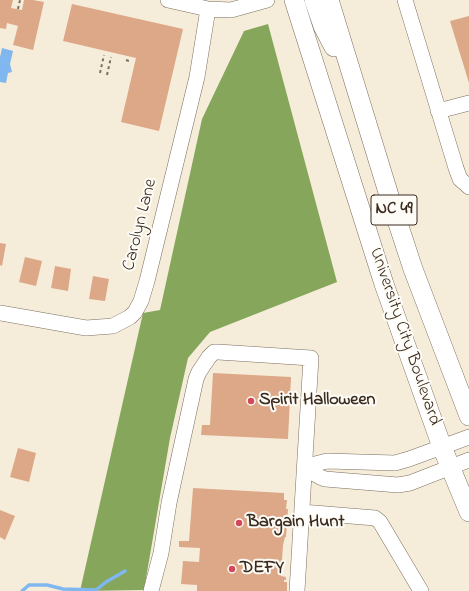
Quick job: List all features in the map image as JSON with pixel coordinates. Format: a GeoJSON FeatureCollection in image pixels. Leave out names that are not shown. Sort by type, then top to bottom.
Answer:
{"type":"FeatureCollection","features":[{"type":"Feature","properties":{"kind":"main road","name":"University City Boulevard"},"geometry":{"type":"LineString","coordinates":[[294,0],[384,284],[442,447],[469,512]]}},
{"type":"Feature","properties":{"kind":"main road"},"geometry":{"type":"LineString","coordinates":[[314,0],[323,26],[357,91]]}},
{"type":"Feature","properties":{"kind":"main road","name":"University City Boulevard"},"geometry":{"type":"LineString","coordinates":[[329,0],[413,269],[469,416]]}},
{"type":"Feature","properties":{"kind":"street"},"geometry":{"type":"LineString","coordinates":[[168,0],[208,9],[231,10],[267,0]]}},
{"type":"Feature","properties":{"kind":"street"},"geometry":{"type":"LineString","coordinates":[[405,0],[458,175],[464,183],[469,186]]}},
{"type":"Feature","properties":{"kind":"street","name":"Carolyn Lane"},"geometry":{"type":"LineString","coordinates":[[0,315],[86,328],[113,326],[125,320],[134,312],[141,302],[197,77],[208,9]]}},
{"type":"Feature","properties":{"kind":"street"},"geometry":{"type":"LineString","coordinates":[[438,111],[469,102]]}},
{"type":"Feature","properties":{"kind":"street"},"geometry":{"type":"LineString","coordinates":[[151,591],[161,553],[169,503],[192,395],[199,372],[214,352],[311,358],[297,591]]}},
{"type":"Feature","properties":{"kind":"street"},"geometry":{"type":"LineString","coordinates":[[305,469],[315,464],[327,461],[395,463],[469,437]]}},
{"type":"Feature","properties":{"kind":"street"},"geometry":{"type":"LineString","coordinates":[[305,469],[325,479],[398,484],[410,483],[469,460]]}},
{"type":"Feature","properties":{"kind":"street"},"geometry":{"type":"LineString","coordinates":[[302,512],[375,518],[380,522],[420,591]]}},
{"type":"Feature","properties":{"kind":"path"},"geometry":{"type":"LineString","coordinates":[[18,9],[20,0]]}},
{"type":"Feature","properties":{"kind":"path"},"geometry":{"type":"LineString","coordinates":[[100,73],[104,55]]}},
{"type":"Feature","properties":{"kind":"path"},"geometry":{"type":"LineString","coordinates":[[107,75],[111,57]]}},
{"type":"Feature","properties":{"kind":"green space"},"geometry":{"type":"Polygon","coordinates":[[[268,24],[337,282],[210,332],[188,358],[170,438],[144,590],[80,591],[143,313],[160,310],[202,119],[244,31],[268,24]]]}},
{"type":"Feature","properties":{"kind":"water"},"geometry":{"type":"Polygon","coordinates":[[[2,48],[13,51],[10,64],[12,72],[8,73],[6,83],[0,82],[0,57],[2,48]]]}},
{"type":"Feature","properties":{"kind":"building"},"geometry":{"type":"Polygon","coordinates":[[[0,0],[13,0],[11,8],[22,10],[24,0],[44,2],[33,50],[13,45],[18,26],[7,23],[6,29],[0,28],[0,0]]]}},
{"type":"Feature","properties":{"kind":"building"},"geometry":{"type":"Polygon","coordinates":[[[72,4],[183,29],[159,131],[121,122],[136,58],[63,41],[72,4]]]}},
{"type":"Feature","properties":{"kind":"building"},"geometry":{"type":"Polygon","coordinates":[[[469,16],[469,83],[450,21],[469,16]]]}},
{"type":"Feature","properties":{"kind":"building"},"geometry":{"type":"Polygon","coordinates":[[[0,243],[6,244],[2,266],[0,265],[0,243]]]}},
{"type":"Feature","properties":{"kind":"building"},"geometry":{"type":"Polygon","coordinates":[[[25,257],[42,261],[36,286],[19,282],[25,257]]]}},
{"type":"Feature","properties":{"kind":"building"},"geometry":{"type":"Polygon","coordinates":[[[55,266],[71,269],[68,291],[51,288],[55,266]]]}},
{"type":"Feature","properties":{"kind":"building"},"geometry":{"type":"Polygon","coordinates":[[[93,276],[109,279],[105,301],[89,299],[93,276]]]}},
{"type":"Feature","properties":{"kind":"building","name":"Spirit Halloween"},"geometry":{"type":"Polygon","coordinates":[[[213,373],[291,377],[288,439],[201,435],[202,425],[210,425],[213,373]]]}},
{"type":"Feature","properties":{"kind":"building"},"geometry":{"type":"Polygon","coordinates":[[[18,448],[36,453],[29,482],[10,477],[18,448]]]}},
{"type":"Feature","properties":{"kind":"building","name":"Bargain Hunt"},"geometry":{"type":"Polygon","coordinates":[[[193,488],[284,493],[284,500],[287,500],[286,509],[288,509],[286,537],[283,545],[281,576],[286,577],[284,582],[287,582],[287,591],[197,591],[197,585],[181,584],[183,561],[199,562],[200,548],[179,547],[179,541],[189,541],[193,488]]]}},
{"type":"Feature","properties":{"kind":"building"},"geometry":{"type":"Polygon","coordinates":[[[0,510],[15,516],[5,540],[0,537],[0,510]]]}},
{"type":"Feature","properties":{"kind":"waterway"},"geometry":{"type":"LineString","coordinates":[[22,591],[29,585],[47,585],[63,589],[96,590],[106,582],[125,571]]}},
{"type":"Feature","properties":{"kind":"place","name":"Spirit Halloween"},"geometry":{"type":"Point","coordinates":[251,401]}},
{"type":"Feature","properties":{"kind":"place","name":"Bargain Hunt"},"geometry":{"type":"Point","coordinates":[239,523]}},
{"type":"Feature","properties":{"kind":"place","name":"DEFY"},"geometry":{"type":"Point","coordinates":[232,569]}}]}
